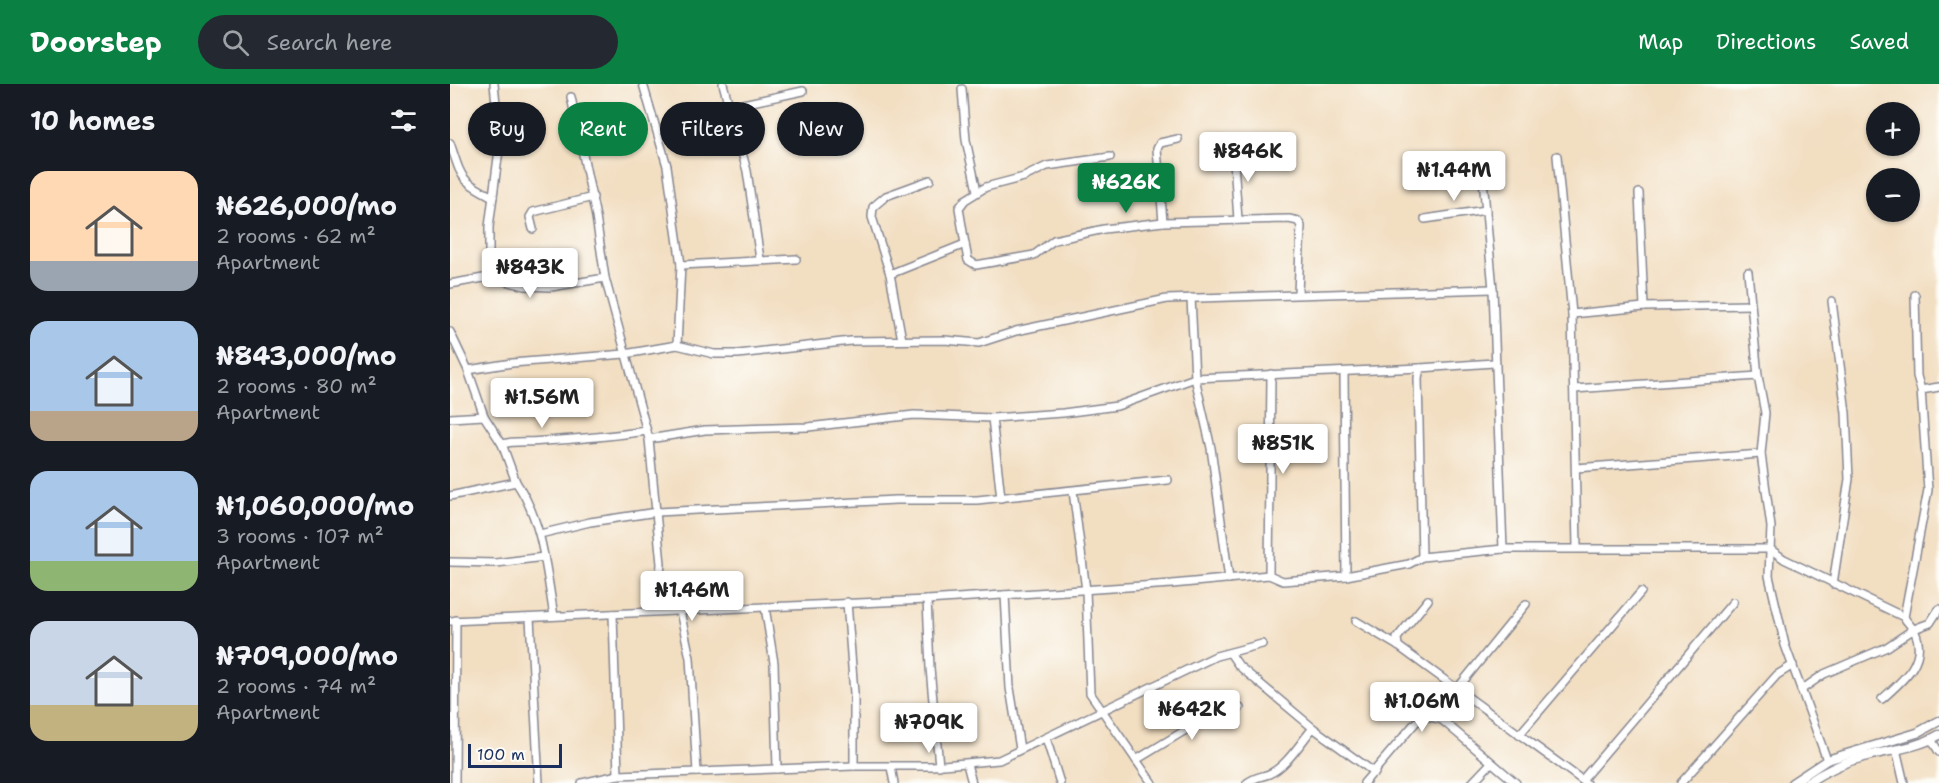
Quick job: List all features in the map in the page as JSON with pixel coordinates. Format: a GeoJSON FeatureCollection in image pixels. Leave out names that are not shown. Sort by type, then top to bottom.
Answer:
{"type":"FeatureCollection","features":[{"type":"Feature","properties":{"kind":"street"},"geometry":{"type":"LineString","coordinates":[[489,276],[489,227],[500,142],[494,84]]}},
{"type":"Feature","properties":{"kind":"street"},"geometry":{"type":"LineString","coordinates":[[643,84],[667,166],[681,265],[676,345]]}},
{"type":"Feature","properties":{"kind":"street"},"geometry":{"type":"LineString","coordinates":[[723,84],[728,102]]}},
{"type":"Feature","properties":{"kind":"street"},"geometry":{"type":"LineString","coordinates":[[962,89],[966,140],[977,191]]}},
{"type":"Feature","properties":{"kind":"street"},"geometry":{"type":"LineString","coordinates":[[752,102],[803,91]]}},
{"type":"Feature","properties":{"kind":"street"},"geometry":{"type":"LineString","coordinates":[[571,97],[593,197],[605,278],[649,439],[661,564],[656,611]]}},
{"type":"Feature","properties":{"kind":"street"},"geometry":{"type":"LineString","coordinates":[[1163,222],[1157,149],[1160,143],[1178,140]]}},
{"type":"Feature","properties":{"kind":"street"},"geometry":{"type":"LineString","coordinates":[[450,143],[461,175],[468,186],[493,197]]}},
{"type":"Feature","properties":{"kind":"street"},"geometry":{"type":"LineString","coordinates":[[1233,147],[1238,220]]}},
{"type":"Feature","properties":{"kind":"street"},"geometry":{"type":"LineString","coordinates":[[743,156],[760,259]]}},
{"type":"Feature","properties":{"kind":"street"},"geometry":{"type":"LineString","coordinates":[[1557,156],[1572,314],[1577,547]]}},
{"type":"Feature","properties":{"kind":"street"},"geometry":{"type":"LineString","coordinates":[[1110,157],[1047,166],[1024,177],[977,191],[964,200],[959,208],[968,260],[976,265],[1034,255],[1054,240],[1104,228],[1163,222],[1298,221],[1301,226],[1298,293]]}},
{"type":"Feature","properties":{"kind":"street"},"geometry":{"type":"LineString","coordinates":[[1483,179],[1493,289],[1494,363],[1503,549]]}},
{"type":"Feature","properties":{"kind":"street"},"geometry":{"type":"LineString","coordinates":[[902,340],[890,274],[872,217],[873,207],[886,196],[930,180]]}},
{"type":"Feature","properties":{"kind":"street"},"geometry":{"type":"LineString","coordinates":[[1639,193],[1644,307]]}},
{"type":"Feature","properties":{"kind":"street"},"geometry":{"type":"LineString","coordinates":[[533,229],[530,217],[532,212],[593,197]]}},
{"type":"Feature","properties":{"kind":"street"},"geometry":{"type":"LineString","coordinates":[[1425,219],[1486,210]]}},
{"type":"Feature","properties":{"kind":"street"},"geometry":{"type":"LineString","coordinates":[[890,274],[965,244]]}},
{"type":"Feature","properties":{"kind":"street"},"geometry":{"type":"LineString","coordinates":[[681,265],[760,259],[796,259]]}},
{"type":"Feature","properties":{"kind":"street"},"geometry":{"type":"LineString","coordinates":[[1748,272],[1758,376],[1765,413],[1761,454],[1771,527],[1769,576],[1785,645],[1827,760]]}},
{"type":"Feature","properties":{"kind":"street"},"geometry":{"type":"LineString","coordinates":[[450,284],[489,276],[525,286],[551,287],[605,278]]}},
{"type":"Feature","properties":{"kind":"street"},"geometry":{"type":"LineString","coordinates":[[468,370],[512,363],[625,354],[676,345],[714,354],[738,354],[851,341],[979,343],[1016,331],[1167,299],[1298,293],[1493,289]]}},
{"type":"Feature","properties":{"kind":"street"},"geometry":{"type":"LineString","coordinates":[[1904,617],[1928,490],[1921,390],[1917,376],[1915,295]]}},
{"type":"Feature","properties":{"kind":"street"},"geometry":{"type":"LineString","coordinates":[[1191,298],[1195,378],[1211,448],[1229,579]]}},
{"type":"Feature","properties":{"kind":"street"},"geometry":{"type":"LineString","coordinates":[[1832,301],[1846,412],[1849,470],[1833,584]]}},
{"type":"Feature","properties":{"kind":"street"},"geometry":{"type":"LineString","coordinates":[[1572,314],[1644,307],[1750,305]]}},
{"type":"Feature","properties":{"kind":"street"},"geometry":{"type":"LineString","coordinates":[[450,332],[468,370],[484,416],[502,444],[516,482],[530,505],[540,534],[554,616]]}},
{"type":"Feature","properties":{"kind":"street"},"geometry":{"type":"LineString","coordinates":[[649,439],[705,430],[808,427],[914,415],[992,418],[1063,413],[1117,406],[1195,378],[1344,373],[1494,363]]}},
{"type":"Feature","properties":{"kind":"street"},"geometry":{"type":"LineString","coordinates":[[1420,368],[1418,378],[1422,557]]}},
{"type":"Feature","properties":{"kind":"street"},"geometry":{"type":"LineString","coordinates":[[1344,373],[1346,576]]}},
{"type":"Feature","properties":{"kind":"street"},"geometry":{"type":"LineString","coordinates":[[1269,575],[1271,374]]}},
{"type":"Feature","properties":{"kind":"street"},"geometry":{"type":"LineString","coordinates":[[1574,389],[1758,376]]}},
{"type":"Feature","properties":{"kind":"street"},"geometry":{"type":"LineString","coordinates":[[1921,390],[1939,387]]}},
{"type":"Feature","properties":{"kind":"street"},"geometry":{"type":"LineString","coordinates":[[450,418],[484,416]]}},
{"type":"Feature","properties":{"kind":"street"},"geometry":{"type":"LineString","coordinates":[[992,418],[1002,498]]}},
{"type":"Feature","properties":{"kind":"street"},"geometry":{"type":"LineString","coordinates":[[502,444],[647,430]]}},
{"type":"Feature","properties":{"kind":"street"},"geometry":{"type":"LineString","coordinates":[[1576,468],[1761,454]]}},
{"type":"Feature","properties":{"kind":"street"},"geometry":{"type":"LineString","coordinates":[[540,534],[590,522],[657,512],[1002,498],[1168,480]]}},
{"type":"Feature","properties":{"kind":"street"},"geometry":{"type":"LineString","coordinates":[[450,496],[516,482]]}},
{"type":"Feature","properties":{"kind":"street"},"geometry":{"type":"LineString","coordinates":[[1073,491],[1086,590],[1090,693],[1152,783]]}},
{"type":"Feature","properties":{"kind":"street"},"geometry":{"type":"LineString","coordinates":[[455,783],[453,621],[927,600],[1269,575],[1283,581],[1346,576],[1409,564],[1422,557],[1503,549],[1577,547],[1770,549],[1833,584],[1904,617],[1914,629],[1920,652],[1917,662],[1882,699]]}},
{"type":"Feature","properties":{"kind":"street"},"geometry":{"type":"LineString","coordinates":[[450,562],[496,563],[544,557]]}},
{"type":"Feature","properties":{"kind":"street"},"geometry":{"type":"LineString","coordinates":[[1520,735],[1641,592]]}},
{"type":"Feature","properties":{"kind":"street"},"geometry":{"type":"LineString","coordinates":[[1005,595],[1010,688],[1020,749]]}},
{"type":"Feature","properties":{"kind":"street"},"geometry":{"type":"LineString","coordinates":[[927,600],[930,668],[939,766]]}},
{"type":"Feature","properties":{"kind":"street"},"geometry":{"type":"LineString","coordinates":[[1398,646],[1397,638],[1428,600]]}},
{"type":"Feature","properties":{"kind":"street"},"geometry":{"type":"LineString","coordinates":[[847,602],[854,693],[854,766]]}},
{"type":"Feature","properties":{"kind":"street"},"geometry":{"type":"LineString","coordinates":[[1356,621],[1398,646],[1584,782],[1733,602]]}},
{"type":"Feature","properties":{"kind":"street"},"geometry":{"type":"LineString","coordinates":[[1457,689],[1526,604]]}},
{"type":"Feature","properties":{"kind":"street"},"geometry":{"type":"LineString","coordinates":[[765,607],[774,663],[777,769]]}},
{"type":"Feature","properties":{"kind":"street"},"geometry":{"type":"LineString","coordinates":[[1802,690],[1824,674],[1887,647],[1914,629],[1930,623],[1939,609]]}},
{"type":"Feature","properties":{"kind":"street"},"geometry":{"type":"LineString","coordinates":[[680,611],[690,658],[697,772]]}},
{"type":"Feature","properties":{"kind":"street"},"geometry":{"type":"LineString","coordinates":[[613,614],[618,775]]}},
{"type":"Feature","properties":{"kind":"street"},"geometry":{"type":"LineString","coordinates":[[530,618],[539,783]]}},
{"type":"Feature","properties":{"kind":"street"},"geometry":{"type":"LineString","coordinates":[[582,783],[618,775],[854,766],[939,766],[999,760],[1216,656],[1262,644]]}},
{"type":"Feature","properties":{"kind":"street"},"geometry":{"type":"LineString","coordinates":[[1230,653],[1239,666],[1313,728],[1374,772]]}},
{"type":"Feature","properties":{"kind":"street"},"geometry":{"type":"LineString","coordinates":[[1681,783],[1778,675],[1793,665]]}},
{"type":"Feature","properties":{"kind":"street"},"geometry":{"type":"LineString","coordinates":[[1136,760],[1190,729],[1240,708]]}},
{"type":"Feature","properties":{"kind":"street"},"geometry":{"type":"LineString","coordinates":[[1364,783],[1416,722],[1428,717],[1442,720],[1490,764],[1516,783]]}},
{"type":"Feature","properties":{"kind":"street"},"geometry":{"type":"LineString","coordinates":[[1792,783],[1827,760],[1917,733],[1939,721]]}},
{"type":"Feature","properties":{"kind":"street"},"geometry":{"type":"LineString","coordinates":[[1247,783],[1258,775],[1269,774],[1280,766],[1313,728]]}},
{"type":"Feature","properties":{"kind":"street"},"geometry":{"type":"LineString","coordinates":[[1807,783],[1824,772],[1863,757],[1896,750],[1935,737],[1939,752]]}},
{"type":"Feature","properties":{"kind":"street"},"geometry":{"type":"LineString","coordinates":[[1046,738],[1060,783]]}},
{"type":"Feature","properties":{"kind":"street"},"geometry":{"type":"LineString","coordinates":[[1896,750],[1904,783]]}},
{"type":"Feature","properties":{"kind":"street"},"geometry":{"type":"LineString","coordinates":[[966,764],[972,783]]}},
{"type":"Feature","properties":{"kind":"street"},"geometry":{"type":"LineString","coordinates":[[1472,783],[1490,764]]}},
{"type":"Feature","properties":{"kind":"street"},"geometry":{"type":"LineString","coordinates":[[891,767],[894,783]]}}]}
